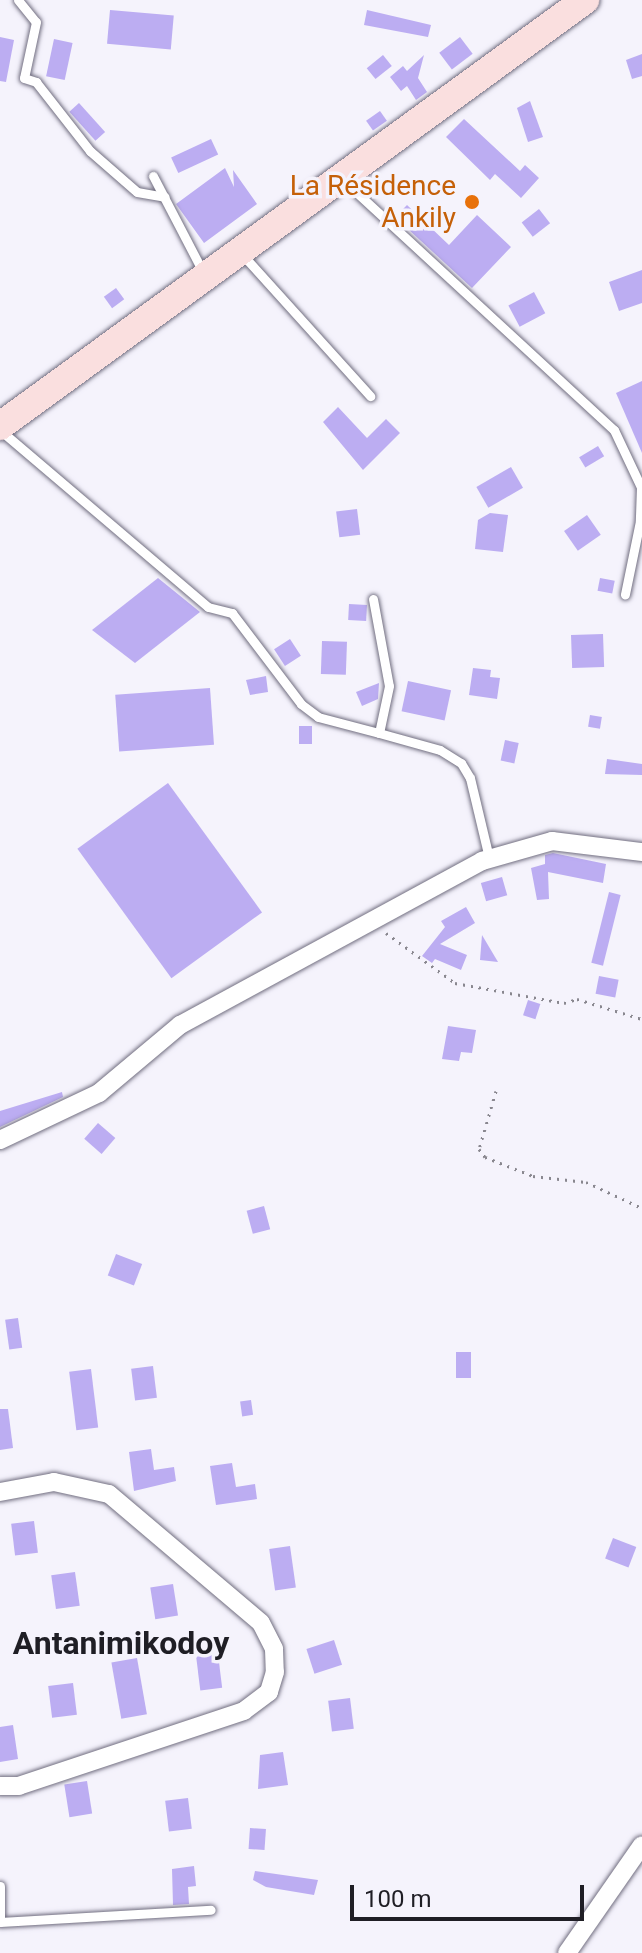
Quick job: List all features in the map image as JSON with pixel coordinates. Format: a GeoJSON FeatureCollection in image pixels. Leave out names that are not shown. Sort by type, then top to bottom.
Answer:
{"type":"FeatureCollection","features":[{"type":"Feature","properties":{"kind":"main road"},"geometry":{"type":"LineString","coordinates":[[0,428],[204,275],[585,0]]}},
{"type":"Feature","properties":{"kind":"street"},"geometry":{"type":"LineString","coordinates":[[0,1140],[99,1093],[180,1025],[489,859],[552,841],[642,852]]}},
{"type":"Feature","properties":{"kind":"street"},"geometry":{"type":"LineString","coordinates":[[0,1492],[54,1482],[109,1494],[261,1623],[274,1649],[275,1672],[269,1692],[244,1711],[19,1786],[0,1786]]}},
{"type":"Feature","properties":{"kind":"street"},"geometry":{"type":"LineString","coordinates":[[567,1953],[642,1845]]}},
{"type":"Feature","properties":{"kind":"lane"},"geometry":{"type":"LineString","coordinates":[[18,0],[36,22],[24,78],[36,82],[90,151],[137,192],[165,197]]}},
{"type":"Feature","properties":{"kind":"lane"},"geometry":{"type":"LineString","coordinates":[[153,176],[204,275]]}},
{"type":"Feature","properties":{"kind":"lane"},"geometry":{"type":"LineString","coordinates":[[341,178],[614,430],[641,487],[640,521],[625,594]]}},
{"type":"Feature","properties":{"kind":"lane"},"geometry":{"type":"LineString","coordinates":[[239,250],[370,396]]}},
{"type":"Feature","properties":{"kind":"lane"},"geometry":{"type":"LineString","coordinates":[[0,428],[208,607],[232,613],[301,704],[318,717],[440,750],[461,763],[470,778],[489,859]]}},
{"type":"Feature","properties":{"kind":"lane"},"geometry":{"type":"LineString","coordinates":[[373,599],[389,686],[379,733]]}},
{"type":"Feature","properties":{"kind":"lane"},"geometry":{"type":"LineString","coordinates":[[0,1886],[0,1922],[211,1910]]}},
{"type":"Feature","properties":{"kind":"path"},"geometry":{"type":"LineString","coordinates":[[370,922],[455,983],[564,1003],[577,999],[642,1019]]}},
{"type":"Feature","properties":{"kind":"path"},"geometry":{"type":"LineString","coordinates":[[496,1091],[479,1149],[485,1157],[533,1176],[586,1182],[642,1208]]}},
{"type":"Feature","properties":{"kind":"building"},"geometry":{"type":"Polygon","coordinates":[[[110,10],[174,16],[171,49],[107,44],[110,10]]]}},
{"type":"Feature","properties":{"kind":"building"},"geometry":{"type":"Polygon","coordinates":[[[367,10],[431,25],[428,37],[364,25],[367,10]]]}},
{"type":"Feature","properties":{"kind":"building"},"geometry":{"type":"Polygon","coordinates":[[[0,37],[14,40],[6,82],[0,81],[0,37]]]}},
{"type":"Feature","properties":{"kind":"building"},"geometry":{"type":"Polygon","coordinates":[[[460,37],[473,54],[452,69],[439,53],[460,37]]]}},
{"type":"Feature","properties":{"kind":"building"},"geometry":{"type":"Polygon","coordinates":[[[54,39],[73,43],[65,80],[46,76],[54,39]]]}},
{"type":"Feature","properties":{"kind":"building"},"geometry":{"type":"Polygon","coordinates":[[[642,54],[642,76],[632,79],[626,60],[642,54]]]}},
{"type":"Feature","properties":{"kind":"building"},"geometry":{"type":"Polygon","coordinates":[[[383,55],[392,66],[375,79],[367,68],[383,55]]]}},
{"type":"Feature","properties":{"kind":"building"},"geometry":{"type":"Polygon","coordinates":[[[424,55],[418,78],[427,92],[416,100],[407,86],[401,91],[390,77],[403,66],[407,71],[424,55]]]}},
{"type":"Feature","properties":{"kind":"building"},"geometry":{"type":"Polygon","coordinates":[[[530,101],[543,137],[528,142],[517,108],[530,101]]]}},
{"type":"Feature","properties":{"kind":"building"},"geometry":{"type":"Polygon","coordinates":[[[79,103],[105,132],[95,141],[69,112],[79,103]]]}},
{"type":"Feature","properties":{"kind":"building"},"geometry":{"type":"Polygon","coordinates":[[[380,111],[387,121],[373,131],[366,121],[380,111]]]}},
{"type":"Feature","properties":{"kind":"building"},"geometry":{"type":"Polygon","coordinates":[[[464,119],[520,171],[525,165],[539,178],[521,198],[495,174],[490,180],[446,137],[464,119]]]}},
{"type":"Feature","properties":{"kind":"building"},"geometry":{"type":"Polygon","coordinates":[[[211,139],[218,154],[178,173],[171,158],[211,139]]]}},
{"type":"Feature","properties":{"kind":"building"},"geometry":{"type":"Polygon","coordinates":[[[225,168],[234,187],[233,170],[257,204],[204,243],[176,204],[225,168]]]}},
{"type":"Feature","properties":{"kind":"building"},"geometry":{"type":"Polygon","coordinates":[[[407,205],[449,245],[477,215],[511,247],[472,288],[395,217],[407,205]]]}},
{"type":"Feature","properties":{"kind":"building"},"geometry":{"type":"Polygon","coordinates":[[[539,209],[550,223],[533,237],[522,223],[539,209]]]}},
{"type":"Feature","properties":{"kind":"building"},"geometry":{"type":"Polygon","coordinates":[[[642,270],[642,303],[619,311],[609,282],[642,270]]]}},
{"type":"Feature","properties":{"kind":"building"},"geometry":{"type":"Polygon","coordinates":[[[116,288],[124,299],[112,308],[104,297],[116,288]]]}},
{"type":"Feature","properties":{"kind":"building"},"geometry":{"type":"Polygon","coordinates":[[[534,292],[545,313],[520,327],[508,306],[534,292]]]}},
{"type":"Feature","properties":{"kind":"building"},"geometry":{"type":"Polygon","coordinates":[[[642,381],[642,453],[616,393],[642,381]]]}},
{"type":"Feature","properties":{"kind":"building"},"geometry":{"type":"Polygon","coordinates":[[[338,407],[367,438],[386,419],[400,433],[363,470],[323,422],[338,407]]]}},
{"type":"Feature","properties":{"kind":"building"},"geometry":{"type":"Polygon","coordinates":[[[598,446],[604,456],[585,468],[579,457],[598,446]]]}},
{"type":"Feature","properties":{"kind":"building"},"geometry":{"type":"Polygon","coordinates":[[[511,467],[523,488],[488,508],[476,487],[511,467]]]}},
{"type":"Feature","properties":{"kind":"building"},"geometry":{"type":"Polygon","coordinates":[[[357,509],[360,535],[339,537],[336,512],[357,509]]]}},
{"type":"Feature","properties":{"kind":"building"},"geometry":{"type":"Polygon","coordinates":[[[490,513],[508,515],[503,552],[475,549],[478,520],[490,513]]]}},
{"type":"Feature","properties":{"kind":"building"},"geometry":{"type":"Polygon","coordinates":[[[587,515],[601,535],[578,551],[564,531],[587,515]]]}},
{"type":"Feature","properties":{"kind":"building"},"geometry":{"type":"Polygon","coordinates":[[[158,578],[200,612],[135,663],[92,630],[158,578]]]}},
{"type":"Feature","properties":{"kind":"building"},"geometry":{"type":"Polygon","coordinates":[[[600,578],[615,581],[612,594],[598,591],[600,578]]]}},
{"type":"Feature","properties":{"kind":"building"},"geometry":{"type":"Polygon","coordinates":[[[349,604],[367,605],[366,621],[348,620],[349,604]]]}},
{"type":"Feature","properties":{"kind":"building"},"geometry":{"type":"Polygon","coordinates":[[[603,634],[604,667],[572,668],[571,635],[603,634]]]}},
{"type":"Feature","properties":{"kind":"building"},"geometry":{"type":"Polygon","coordinates":[[[290,639],[301,656],[285,666],[274,649],[290,639]]]}},
{"type":"Feature","properties":{"kind":"building"},"geometry":{"type":"Polygon","coordinates":[[[322,641],[347,642],[346,675],[321,674],[322,641]]]}},
{"type":"Feature","properties":{"kind":"building"},"geometry":{"type":"Polygon","coordinates":[[[473,668],[491,670],[490,677],[500,678],[497,699],[469,695],[473,668]]]}},
{"type":"Feature","properties":{"kind":"building"},"geometry":{"type":"Polygon","coordinates":[[[266,676],[268,692],[250,695],[246,680],[266,676]]]}},
{"type":"Feature","properties":{"kind":"building"},"geometry":{"type":"Polygon","coordinates":[[[408,681],[451,690],[445,720],[402,711],[408,681]]]}},
{"type":"Feature","properties":{"kind":"building"},"geometry":{"type":"Polygon","coordinates":[[[379,683],[378,699],[362,706],[356,692],[379,683]]]}},
{"type":"Feature","properties":{"kind":"building"},"geometry":{"type":"Polygon","coordinates":[[[210,688],[214,745],[119,751],[115,695],[210,688]]]}},
{"type":"Feature","properties":{"kind":"building"},"geometry":{"type":"Polygon","coordinates":[[[590,715],[602,717],[600,729],[588,727],[590,715]]]}},
{"type":"Feature","properties":{"kind":"building"},"geometry":{"type":"Polygon","coordinates":[[[299,726],[312,726],[312,744],[299,744],[299,726]]]}},
{"type":"Feature","properties":{"kind":"building"},"geometry":{"type":"Polygon","coordinates":[[[505,740],[519,743],[514,763],[501,761],[505,740]]]}},
{"type":"Feature","properties":{"kind":"building"},"geometry":{"type":"Polygon","coordinates":[[[607,759],[642,764],[642,775],[605,774],[607,759]]]}},
{"type":"Feature","properties":{"kind":"building"},"geometry":{"type":"Polygon","coordinates":[[[168,783],[262,912],[171,978],[77,849],[168,783]]]}},
{"type":"Feature","properties":{"kind":"building"},"geometry":{"type":"Polygon","coordinates":[[[553,853],[606,864],[603,883],[548,872],[549,899],[537,900],[531,868],[545,864],[545,855],[553,853]]]}},
{"type":"Feature","properties":{"kind":"building"},"geometry":{"type":"Polygon","coordinates":[[[502,877],[507,895],[486,901],[481,883],[502,877]]]}},
{"type":"Feature","properties":{"kind":"building"},"geometry":{"type":"Polygon","coordinates":[[[609,892],[621,895],[603,966],[591,963],[609,892]]]}},
{"type":"Feature","properties":{"kind":"building"},"geometry":{"type":"Polygon","coordinates":[[[466,907],[475,923],[440,944],[467,955],[461,970],[435,959],[432,963],[422,956],[445,927],[441,921],[466,907]]]}},
{"type":"Feature","properties":{"kind":"building"},"geometry":{"type":"Polygon","coordinates":[[[482,935],[498,962],[480,960],[482,935]]]}},
{"type":"Feature","properties":{"kind":"building"},"geometry":{"type":"Polygon","coordinates":[[[599,976],[619,980],[615,997],[596,994],[599,976]]]}},
{"type":"Feature","properties":{"kind":"building"},"geometry":{"type":"Polygon","coordinates":[[[528,1000],[540,1004],[535,1019],[523,1015],[528,1000]]]}},
{"type":"Feature","properties":{"kind":"building"},"geometry":{"type":"Polygon","coordinates":[[[448,1026],[476,1030],[472,1053],[461,1052],[459,1061],[442,1059],[448,1026]]]}},
{"type":"Feature","properties":{"kind":"building"},"geometry":{"type":"Polygon","coordinates":[[[62,1092],[63,1097],[0,1127],[0,1111],[62,1092]]]}},
{"type":"Feature","properties":{"kind":"building"},"geometry":{"type":"Polygon","coordinates":[[[98,1123],[115,1138],[102,1154],[84,1139],[98,1123]]]}},
{"type":"Feature","properties":{"kind":"building"},"geometry":{"type":"Polygon","coordinates":[[[264,1206],[270,1229],[253,1234],[247,1211],[264,1206]]]}},
{"type":"Feature","properties":{"kind":"building"},"geometry":{"type":"Polygon","coordinates":[[[116,1254],[142,1264],[134,1286],[108,1275],[116,1254]]]}},
{"type":"Feature","properties":{"kind":"building"},"geometry":{"type":"Polygon","coordinates":[[[18,1318],[22,1348],[9,1350],[5,1320],[18,1318]]]}},
{"type":"Feature","properties":{"kind":"building"},"geometry":{"type":"Polygon","coordinates":[[[456,1352],[471,1352],[471,1378],[456,1378],[456,1352]]]}},
{"type":"Feature","properties":{"kind":"building"},"geometry":{"type":"Polygon","coordinates":[[[153,1366],[157,1398],[135,1400],[131,1369],[153,1366]]]}},
{"type":"Feature","properties":{"kind":"building"},"geometry":{"type":"Polygon","coordinates":[[[91,1369],[98,1428],[76,1430],[69,1372],[91,1369]]]}},
{"type":"Feature","properties":{"kind":"building"},"geometry":{"type":"Polygon","coordinates":[[[251,1400],[253,1415],[242,1416],[240,1402],[251,1400]]]}},
{"type":"Feature","properties":{"kind":"building"},"geometry":{"type":"Polygon","coordinates":[[[0,1409],[8,1409],[13,1448],[0,1450],[0,1409]]]}},
{"type":"Feature","properties":{"kind":"building"},"geometry":{"type":"Polygon","coordinates":[[[151,1449],[154,1470],[174,1467],[176,1481],[134,1491],[129,1452],[151,1449]]]}},
{"type":"Feature","properties":{"kind":"building"},"geometry":{"type":"Polygon","coordinates":[[[232,1463],[236,1487],[255,1484],[257,1499],[216,1505],[210,1466],[232,1463]]]}},
{"type":"Feature","properties":{"kind":"building"},"geometry":{"type":"Polygon","coordinates":[[[34,1521],[38,1553],[15,1556],[11,1524],[34,1521]]]}},
{"type":"Feature","properties":{"kind":"building"},"geometry":{"type":"Polygon","coordinates":[[[613,1538],[636,1547],[628,1567],[605,1559],[613,1538]]]}},
{"type":"Feature","properties":{"kind":"building"},"geometry":{"type":"Polygon","coordinates":[[[290,1546],[296,1588],[275,1591],[269,1549],[290,1546]]]}},
{"type":"Feature","properties":{"kind":"building"},"geometry":{"type":"Polygon","coordinates":[[[75,1572],[80,1606],[56,1609],[51,1575],[75,1572]]]}},
{"type":"Feature","properties":{"kind":"building"},"geometry":{"type":"Polygon","coordinates":[[[173,1584],[178,1616],[155,1619],[150,1588],[173,1584]]]}},
{"type":"Feature","properties":{"kind":"building"},"geometry":{"type":"Polygon","coordinates":[[[334,1640],[342,1665],[314,1674],[306,1649],[334,1640]]]}},
{"type":"Feature","properties":{"kind":"building"},"geometry":{"type":"Polygon","coordinates":[[[218,1654],[222,1688],[200,1690],[196,1657],[218,1654]]]}},
{"type":"Feature","properties":{"kind":"building"},"geometry":{"type":"Polygon","coordinates":[[[137,1658],[147,1714],[121,1719],[111,1663],[137,1658]]]}},
{"type":"Feature","properties":{"kind":"building"},"geometry":{"type":"Polygon","coordinates":[[[73,1683],[77,1715],[52,1718],[48,1686],[73,1683]]]}},
{"type":"Feature","properties":{"kind":"building"},"geometry":{"type":"Polygon","coordinates":[[[350,1698],[354,1729],[332,1731],[328,1701],[350,1698]]]}},
{"type":"Feature","properties":{"kind":"building"},"geometry":{"type":"Polygon","coordinates":[[[13,1725],[18,1759],[0,1762],[0,1727],[13,1725]]]}},
{"type":"Feature","properties":{"kind":"building"},"geometry":{"type":"Polygon","coordinates":[[[283,1752],[288,1785],[258,1789],[260,1755],[283,1752]]]}},
{"type":"Feature","properties":{"kind":"building"},"geometry":{"type":"Polygon","coordinates":[[[87,1781],[92,1814],[69,1817],[64,1785],[87,1781]]]}},
{"type":"Feature","properties":{"kind":"building"},"geometry":{"type":"Polygon","coordinates":[[[188,1798],[192,1829],[169,1832],[165,1801],[188,1798]]]}},
{"type":"Feature","properties":{"kind":"building"},"geometry":{"type":"Polygon","coordinates":[[[250,1828],[266,1829],[264,1850],[249,1849],[250,1828]]]}},
{"type":"Feature","properties":{"kind":"building"},"geometry":{"type":"Polygon","coordinates":[[[194,1866],[196,1886],[188,1887],[189,1904],[173,1905],[172,1869],[194,1866]]]}},
{"type":"Feature","properties":{"kind":"building"},"geometry":{"type":"Polygon","coordinates":[[[255,1871],[318,1880],[314,1895],[266,1887],[253,1880],[255,1871]]]}},
{"type":"Feature","properties":{"kind":"place","name":"La Résidence Ankily"},"geometry":{"type":"Point","coordinates":[472,202]}},
{"type":"Feature","properties":{"kind":"district","name":"Antanimikodoy"},"geometry":{"type":"Point","coordinates":[121,1643]}}]}
